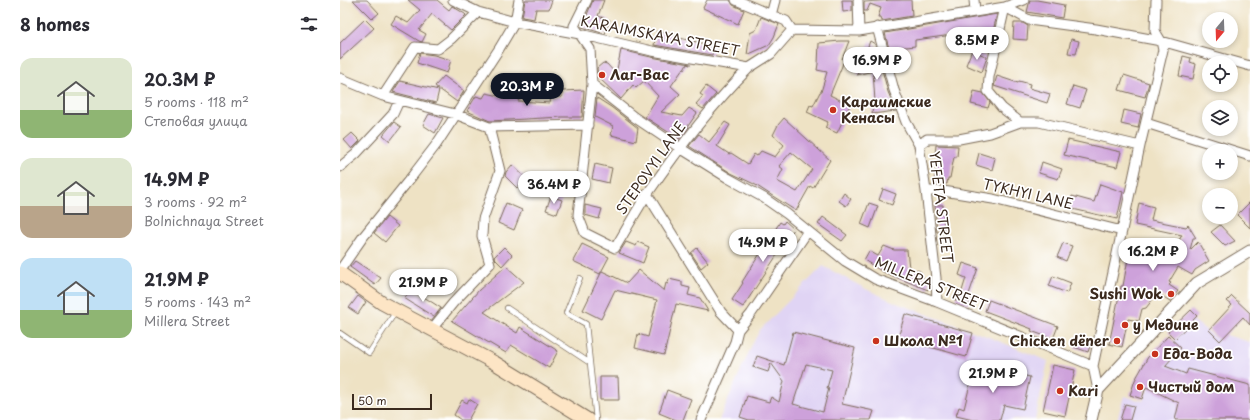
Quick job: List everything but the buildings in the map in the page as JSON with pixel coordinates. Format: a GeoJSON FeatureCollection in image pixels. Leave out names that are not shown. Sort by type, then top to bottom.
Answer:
{"type":"FeatureCollection","features":[{"type":"Feature","properties":{"kind":"main road"},"geometry":{"type":"LineString","coordinates":[[340,272],[382,303],[495,363],[588,420]]}},
{"type":"Feature","properties":{"kind":"street","name":"KARAIMSKAYA STREET"},"geometry":{"type":"LineString","coordinates":[[453,0],[478,12],[515,22],[580,34],[652,51],[749,68],[771,54],[792,30]]}},
{"type":"Feature","properties":{"kind":"street"},"geometry":{"type":"LineString","coordinates":[[340,272],[363,237],[436,145],[515,22],[519,0]]}},
{"type":"Feature","properties":{"kind":"street"},"geometry":{"type":"LineString","coordinates":[[340,78],[383,96],[456,114],[489,126],[588,125],[592,84],[590,49],[574,26],[587,0]]}},
{"type":"Feature","properties":{"kind":"street"},"geometry":{"type":"LineString","coordinates":[[736,0],[786,21],[792,30],[859,31],[1005,7],[1024,0]]}},
{"type":"Feature","properties":{"kind":"street"},"geometry":{"type":"LineString","coordinates":[[771,15],[775,0]]}},
{"type":"Feature","properties":{"kind":"street"},"geometry":{"type":"LineString","coordinates":[[858,0],[859,31]]}},
{"type":"Feature","properties":{"kind":"street"},"geometry":{"type":"LineString","coordinates":[[974,0],[976,11]]}},
{"type":"Feature","properties":{"kind":"street"},"geometry":{"type":"LineString","coordinates":[[1091,420],[1098,390],[1093,366],[1140,146],[1163,50],[1161,42],[1155,31],[1156,0]]}},
{"type":"Feature","properties":{"kind":"street"},"geometry":{"type":"LineString","coordinates":[[1005,7],[1029,20],[1096,29],[1161,42],[1250,66]]}},
{"type":"Feature","properties":{"kind":"street"},"geometry":{"type":"LineString","coordinates":[[1005,7],[989,77],[988,91],[1002,108],[1020,122]]}},
{"type":"Feature","properties":{"kind":"street"},"geometry":{"type":"LineString","coordinates":[[383,96],[415,46],[438,49],[452,39],[478,12]]}},
{"type":"Feature","properties":{"kind":"street","name":"YEFETA STREET"},"geometry":{"type":"LineString","coordinates":[[877,27],[894,90],[906,122],[919,145],[936,278],[937,302]]}},
{"type":"Feature","properties":{"kind":"street","name":"STEPOVYI LANE"},"geometry":{"type":"LineString","coordinates":[[588,125],[578,215],[585,233],[615,248],[647,194],[680,148],[729,88],[749,68]]}},
{"type":"Feature","properties":{"kind":"street","name":"MILLERA STREET"},"geometry":{"type":"LineString","coordinates":[[592,84],[634,117],[728,178],[764,198],[787,214],[845,261],[875,278],[1093,366]]}},
{"type":"Feature","properties":{"kind":"street"},"geometry":{"type":"LineString","coordinates":[[340,167],[356,154],[394,114],[399,100]]}},
{"type":"Feature","properties":{"kind":"street"},"geometry":{"type":"LineString","coordinates":[[919,145],[926,139],[959,139],[990,133],[1020,122],[1040,122],[1140,146]]}},
{"type":"Feature","properties":{"kind":"street"},"geometry":{"type":"LineString","coordinates":[[1146,123],[1250,156]]}},
{"type":"Feature","properties":{"kind":"street"},"geometry":{"type":"LineString","coordinates":[[431,330],[453,303],[490,264],[482,236],[482,219],[500,171],[489,126]]}},
{"type":"Feature","properties":{"kind":"street","name":"TYKHYI LANE"},"geometry":{"type":"LineString","coordinates":[[926,191],[943,191],[993,199],[1122,231]]}},
{"type":"Feature","properties":{"kind":"street"},"geometry":{"type":"LineString","coordinates":[[647,194],[721,312],[738,330]]}},
{"type":"Feature","properties":{"kind":"street"},"geometry":{"type":"LineString","coordinates":[[701,420],[738,330],[752,314],[808,231]]}},
{"type":"Feature","properties":{"kind":"street"},"geometry":{"type":"LineString","coordinates":[[1098,390],[1197,282],[1250,251]]}},
{"type":"Feature","properties":{"kind":"lane"},"geometry":{"type":"LineString","coordinates":[[580,278],[566,313],[586,324],[596,420]]}},
{"type":"Feature","properties":{"kind":"lane"},"geometry":{"type":"LineString","coordinates":[[507,308],[590,363]]}},
{"type":"Feature","properties":{"kind":"lane"},"geometry":{"type":"LineString","coordinates":[[340,333],[369,353],[396,311]]}},
{"type":"Feature","properties":{"kind":"shaded area","name":"Школа №1"},"geometry":{"type":"Polygon","coordinates":[[[823,266],[866,289],[899,304],[1048,361],[1035,420],[719,420],[760,330],[823,266]]]}},
{"type":"Feature","properties":{"kind":"shaded area"},"geometry":{"type":"Polygon","coordinates":[[[1193,320],[1220,341],[1226,335],[1250,342],[1250,420],[1117,420],[1124,396],[1143,401],[1154,373],[1160,371],[1181,349],[1174,341],[1193,320]]]}},
{"type":"Feature","properties":{"kind":"place","name":"Лаг-Вас"},"geometry":{"type":"Point","coordinates":[602,75]}},
{"type":"Feature","properties":{"kind":"place","name":"Караимские Кенасы"},"geometry":{"type":"Point","coordinates":[833,110]}},
{"type":"Feature","properties":{"kind":"place","name":"Sushi Wok"},"geometry":{"type":"Point","coordinates":[1171,294]}},
{"type":"Feature","properties":{"kind":"place","name":"у Медине"},"geometry":{"type":"Point","coordinates":[1125,325]}},
{"type":"Feature","properties":{"kind":"place","name":"Школа №1"},"geometry":{"type":"Point","coordinates":[876,341]}},
{"type":"Feature","properties":{"kind":"place","name":"Chicken dëner"},"geometry":{"type":"Point","coordinates":[1117,341]}},
{"type":"Feature","properties":{"kind":"place","name":"Еда-Вода"},"geometry":{"type":"Point","coordinates":[1155,354]}},
{"type":"Feature","properties":{"kind":"place","name":"Чистый дом"},"geometry":{"type":"Point","coordinates":[1140,387]}},
{"type":"Feature","properties":{"kind":"place","name":"Kari"},"geometry":{"type":"Point","coordinates":[1060,391]}}]}
